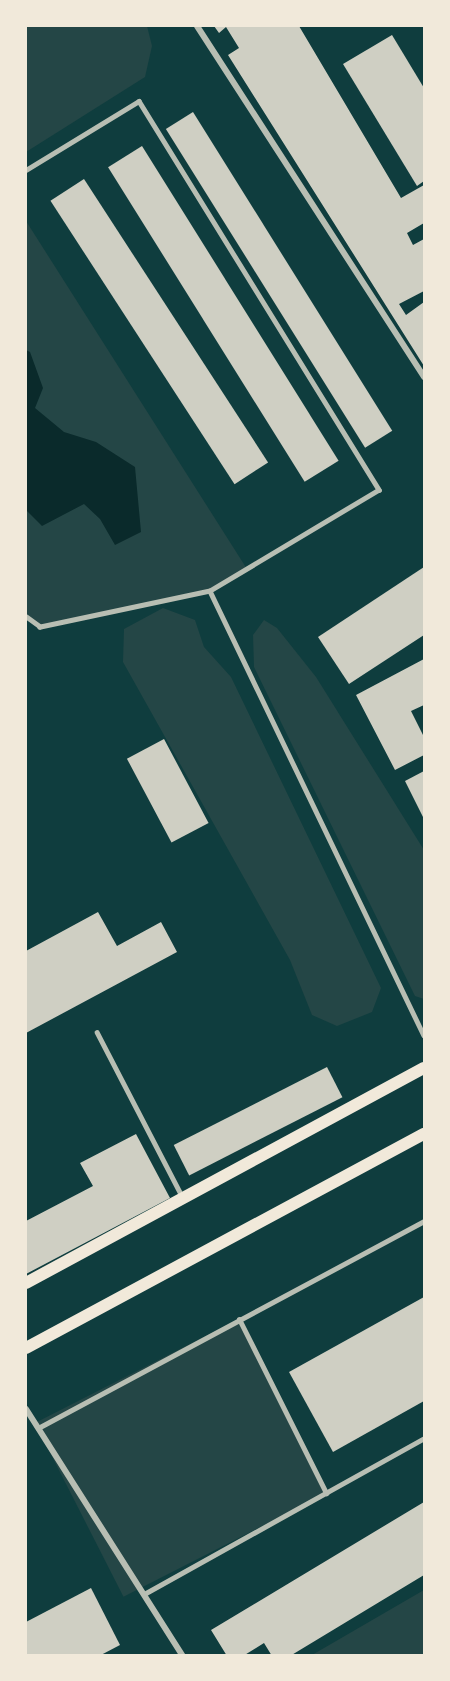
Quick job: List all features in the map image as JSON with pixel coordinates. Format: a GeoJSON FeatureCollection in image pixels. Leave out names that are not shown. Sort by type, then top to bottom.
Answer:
{"type":"FeatureCollection","features":[{"type":"Feature","properties":{"kind":"main road"},"geometry":{"type":"LineString","coordinates":[[26,1283],[424,1068]]}},
{"type":"Feature","properties":{"kind":"main road"},"geometry":{"type":"LineString","coordinates":[[26,1348],[424,1134]]}},
{"type":"Feature","properties":{"kind":"street"},"geometry":{"type":"LineString","coordinates":[[197,26],[424,377]]}},
{"type":"Feature","properties":{"kind":"street"},"geometry":{"type":"LineString","coordinates":[[38,1428],[424,1221]]}},
{"type":"Feature","properties":{"kind":"street"},"geometry":{"type":"LineString","coordinates":[[239,1319],[326,1492]]}},
{"type":"Feature","properties":{"kind":"street"},"geometry":{"type":"LineString","coordinates":[[26,1408],[183,1656]]}},
{"type":"Feature","properties":{"kind":"street"},"geometry":{"type":"LineString","coordinates":[[144,1594],[424,1438]]}},
{"type":"Feature","properties":{"kind":"lane"},"geometry":{"type":"LineString","coordinates":[[26,171],[139,100],[379,490],[210,591],[40,627],[26,617]]}},
{"type":"Feature","properties":{"kind":"lane"},"geometry":{"type":"LineString","coordinates":[[210,591],[424,1035]]}},
{"type":"Feature","properties":{"kind":"lane"},"geometry":{"type":"LineString","coordinates":[[97,1032],[183,1198]]}},
{"type":"Feature","properties":{"kind":"shaded area"},"geometry":{"type":"Polygon","coordinates":[[[26,26],[147,26],[152,46],[145,77],[26,152],[26,26]]]}},
{"type":"Feature","properties":{"kind":"shaded area"},"geometry":{"type":"Polygon","coordinates":[[[26,221],[247,569],[210,591],[40,627],[26,617],[26,221]]]}},
{"type":"Feature","properties":{"kind":"shaded area"},"geometry":{"type":"Polygon","coordinates":[[[26,350],[30,352],[43,388],[35,408],[64,432],[96,442],[135,467],[141,532],[115,545],[100,519],[84,504],[42,526],[26,510],[26,350]]]}},
{"type":"Feature","properties":{"kind":"shaded area"},"geometry":{"type":"Polygon","coordinates":[[[163,608],[195,620],[204,647],[231,677],[381,988],[372,1012],[337,1026],[312,1015],[290,960],[123,662],[124,629],[163,608]]]}},
{"type":"Feature","properties":{"kind":"shaded area"},"geometry":{"type":"Polygon","coordinates":[[[264,620],[277,628],[316,677],[424,850],[424,999],[415,996],[254,667],[253,635],[264,620]]]}},
{"type":"Feature","properties":{"kind":"shaded area"},"geometry":{"type":"Polygon","coordinates":[[[239,1319],[328,1493],[123,1597],[35,1423],[239,1319]]]}},
{"type":"Feature","properties":{"kind":"shaded area"},"geometry":{"type":"Polygon","coordinates":[[[424,1590],[424,1655],[312,1655],[424,1590]]]}},
{"type":"Feature","properties":{"kind":"building"},"geometry":{"type":"Polygon","coordinates":[[[214,26],[299,26],[401,198],[424,185],[424,223],[407,233],[413,245],[424,239],[424,291],[399,304],[406,315],[424,302],[424,366],[228,55],[239,48],[226,27],[219,33],[214,26]]]}},
{"type":"Feature","properties":{"kind":"building"},"geometry":{"type":"Polygon","coordinates":[[[392,35],[424,88],[424,181],[417,186],[343,64],[392,35]]]}},
{"type":"Feature","properties":{"kind":"building"},"geometry":{"type":"Polygon","coordinates":[[[193,112],[392,431],[365,448],[166,129],[193,112]]]}},
{"type":"Feature","properties":{"kind":"building"},"geometry":{"type":"Polygon","coordinates":[[[142,146],[339,461],[305,482],[108,167],[142,146]]]}},
{"type":"Feature","properties":{"kind":"building"},"geometry":{"type":"Polygon","coordinates":[[[84,179],[268,462],[235,484],[50,201],[84,179]]]}},
{"type":"Feature","properties":{"kind":"building"},"geometry":{"type":"Polygon","coordinates":[[[424,567],[424,635],[349,684],[318,637],[424,567]]]}},
{"type":"Feature","properties":{"kind":"building"},"geometry":{"type":"Polygon","coordinates":[[[424,659],[424,705],[411,711],[424,737],[424,755],[395,770],[356,695],[424,659]]]}},
{"type":"Feature","properties":{"kind":"building"},"geometry":{"type":"Polygon","coordinates":[[[164,739],[209,823],[172,843],[127,759],[164,739]]]}},
{"type":"Feature","properties":{"kind":"building"},"geometry":{"type":"Polygon","coordinates":[[[424,771],[424,819],[405,781],[424,771]]]}},
{"type":"Feature","properties":{"kind":"building"},"geometry":{"type":"Polygon","coordinates":[[[98,912],[117,946],[161,922],[177,952],[26,1033],[26,951],[98,912]]]}},
{"type":"Feature","properties":{"kind":"building"},"geometry":{"type":"Polygon","coordinates":[[[327,1067],[342,1097],[189,1175],[174,1145],[327,1067]]]}},
{"type":"Feature","properties":{"kind":"building"},"geometry":{"type":"Polygon","coordinates":[[[136,1134],[170,1198],[26,1274],[26,1221],[93,1186],[80,1163],[136,1134]]]}},
{"type":"Feature","properties":{"kind":"building"},"geometry":{"type":"Polygon","coordinates":[[[424,1297],[424,1401],[333,1452],[289,1372],[424,1297]]]}},
{"type":"Feature","properties":{"kind":"building"},"geometry":{"type":"Polygon","coordinates":[[[424,1502],[424,1575],[290,1656],[272,1656],[264,1643],[243,1656],[227,1656],[211,1630],[424,1502]]]}},
{"type":"Feature","properties":{"kind":"building"},"geometry":{"type":"Polygon","coordinates":[[[91,1588],[120,1645],[99,1656],[26,1656],[26,1622],[91,1588]]]}}]}
